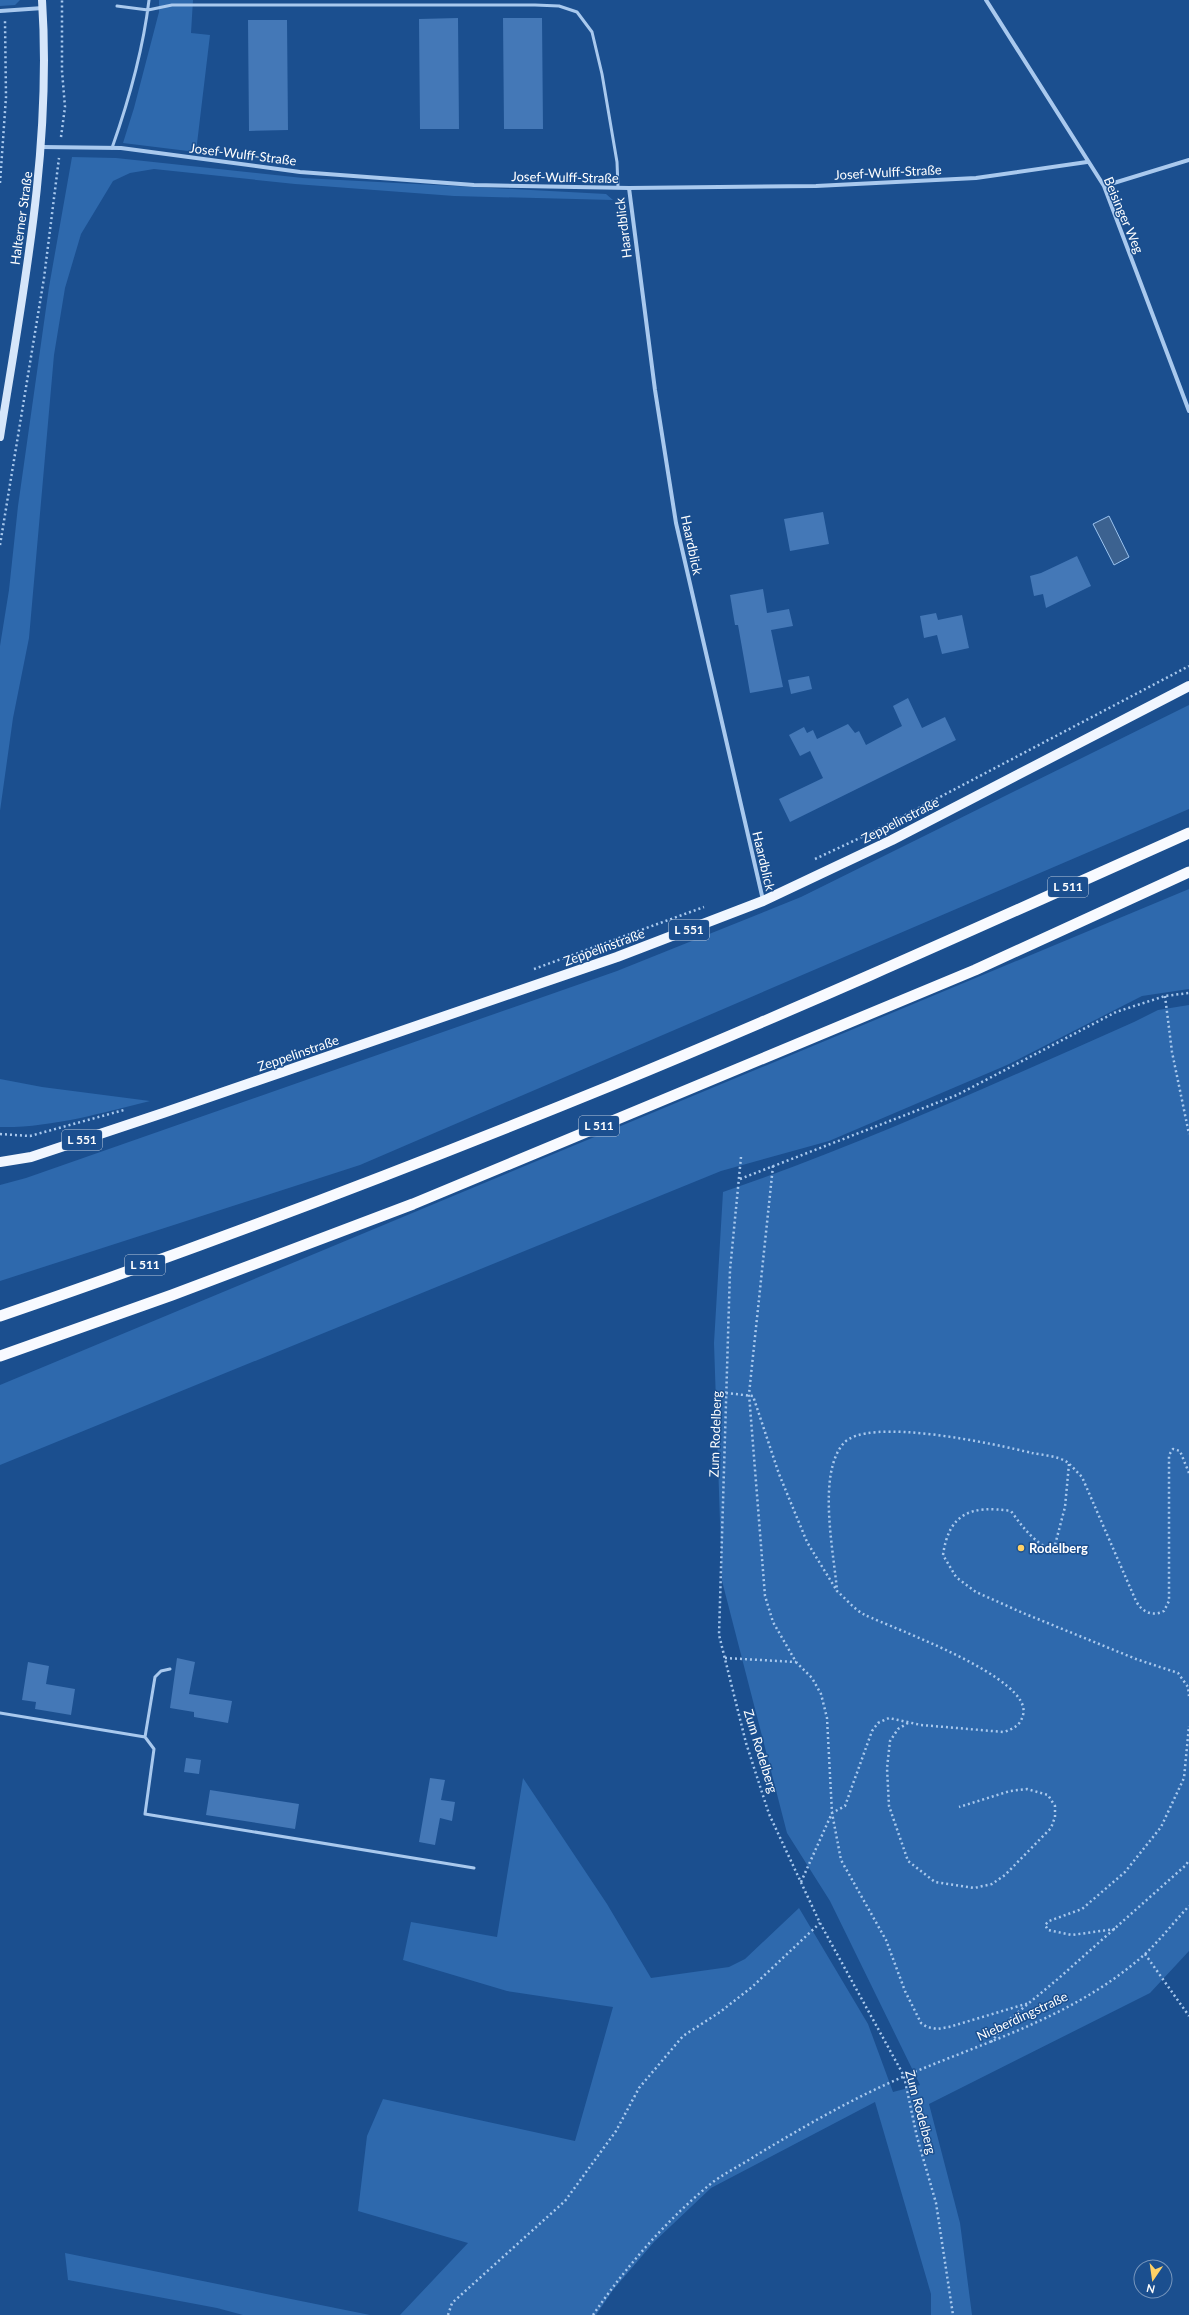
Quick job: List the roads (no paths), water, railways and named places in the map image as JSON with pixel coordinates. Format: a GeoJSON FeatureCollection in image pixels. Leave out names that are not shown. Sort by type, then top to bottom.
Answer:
{"type":"FeatureCollection","features":[{"type":"Feature","properties":{"kind":"highway","name":"L 511"},"geometry":{"type":"LineString","coordinates":[[0,1316],[83,1288],[288,1211],[611,1086],[939,944],[1189,833]]}},
{"type":"Feature","properties":{"kind":"highway","name":"L 511"},"geometry":{"type":"LineString","coordinates":[[0,1356],[164,1298],[413,1204],[975,970],[1189,872]]}},
{"type":"Feature","properties":{"kind":"main road","name":"Halterner Straße"},"geometry":{"type":"LineString","coordinates":[[0,437],[42,147],[45,98],[42,4]]}},
{"type":"Feature","properties":{"kind":"main road","name":"Zeppelinstraße"},"geometry":{"type":"LineString","coordinates":[[0,1162],[31,1158],[178,1108],[617,957],[763,901],[892,840],[1189,686]]}},
{"type":"Feature","properties":{"kind":"street","name":"Beisinger Weg"},"geometry":{"type":"LineString","coordinates":[[986,0],[1087,162],[1104,186],[1189,411]]}},
{"type":"Feature","properties":{"kind":"street"},"geometry":{"type":"LineString","coordinates":[[0,11],[42,4]]}},
{"type":"Feature","properties":{"kind":"street","name":"Josef-Wulff-Straße"},"geometry":{"type":"LineString","coordinates":[[42,147],[112,148],[300,172],[474,185],[629,188],[816,186],[976,178],[1087,162]]}},
{"type":"Feature","properties":{"kind":"street"},"geometry":{"type":"LineString","coordinates":[[1104,186],[1189,160]]}},
{"type":"Feature","properties":{"kind":"street","name":"Haardblick"},"geometry":{"type":"LineString","coordinates":[[629,188],[654,382],[676,523],[763,901]]}},
{"type":"Feature","properties":{"kind":"lane"},"geometry":{"type":"LineString","coordinates":[[112,148],[127,103],[149,0]]}},
{"type":"Feature","properties":{"kind":"lane"},"geometry":{"type":"LineString","coordinates":[[117,6],[148,10],[172,5],[535,5],[558,6],[577,12],[592,32],[606,96],[617,162],[618,187]]}},
{"type":"Feature","properties":{"kind":"lane"},"geometry":{"type":"LineString","coordinates":[[145,1737],[155,1677],[161,1671],[170,1669]]}},
{"type":"Feature","properties":{"kind":"lane"},"geometry":{"type":"LineString","coordinates":[[0,1713],[145,1737],[154,1749],[145,1814],[474,1868]]}},
{"type":"Feature","properties":{"kind":"place","name":"Rodelberg"},"geometry":{"type":"Point","coordinates":[1021,1548]}}]}
